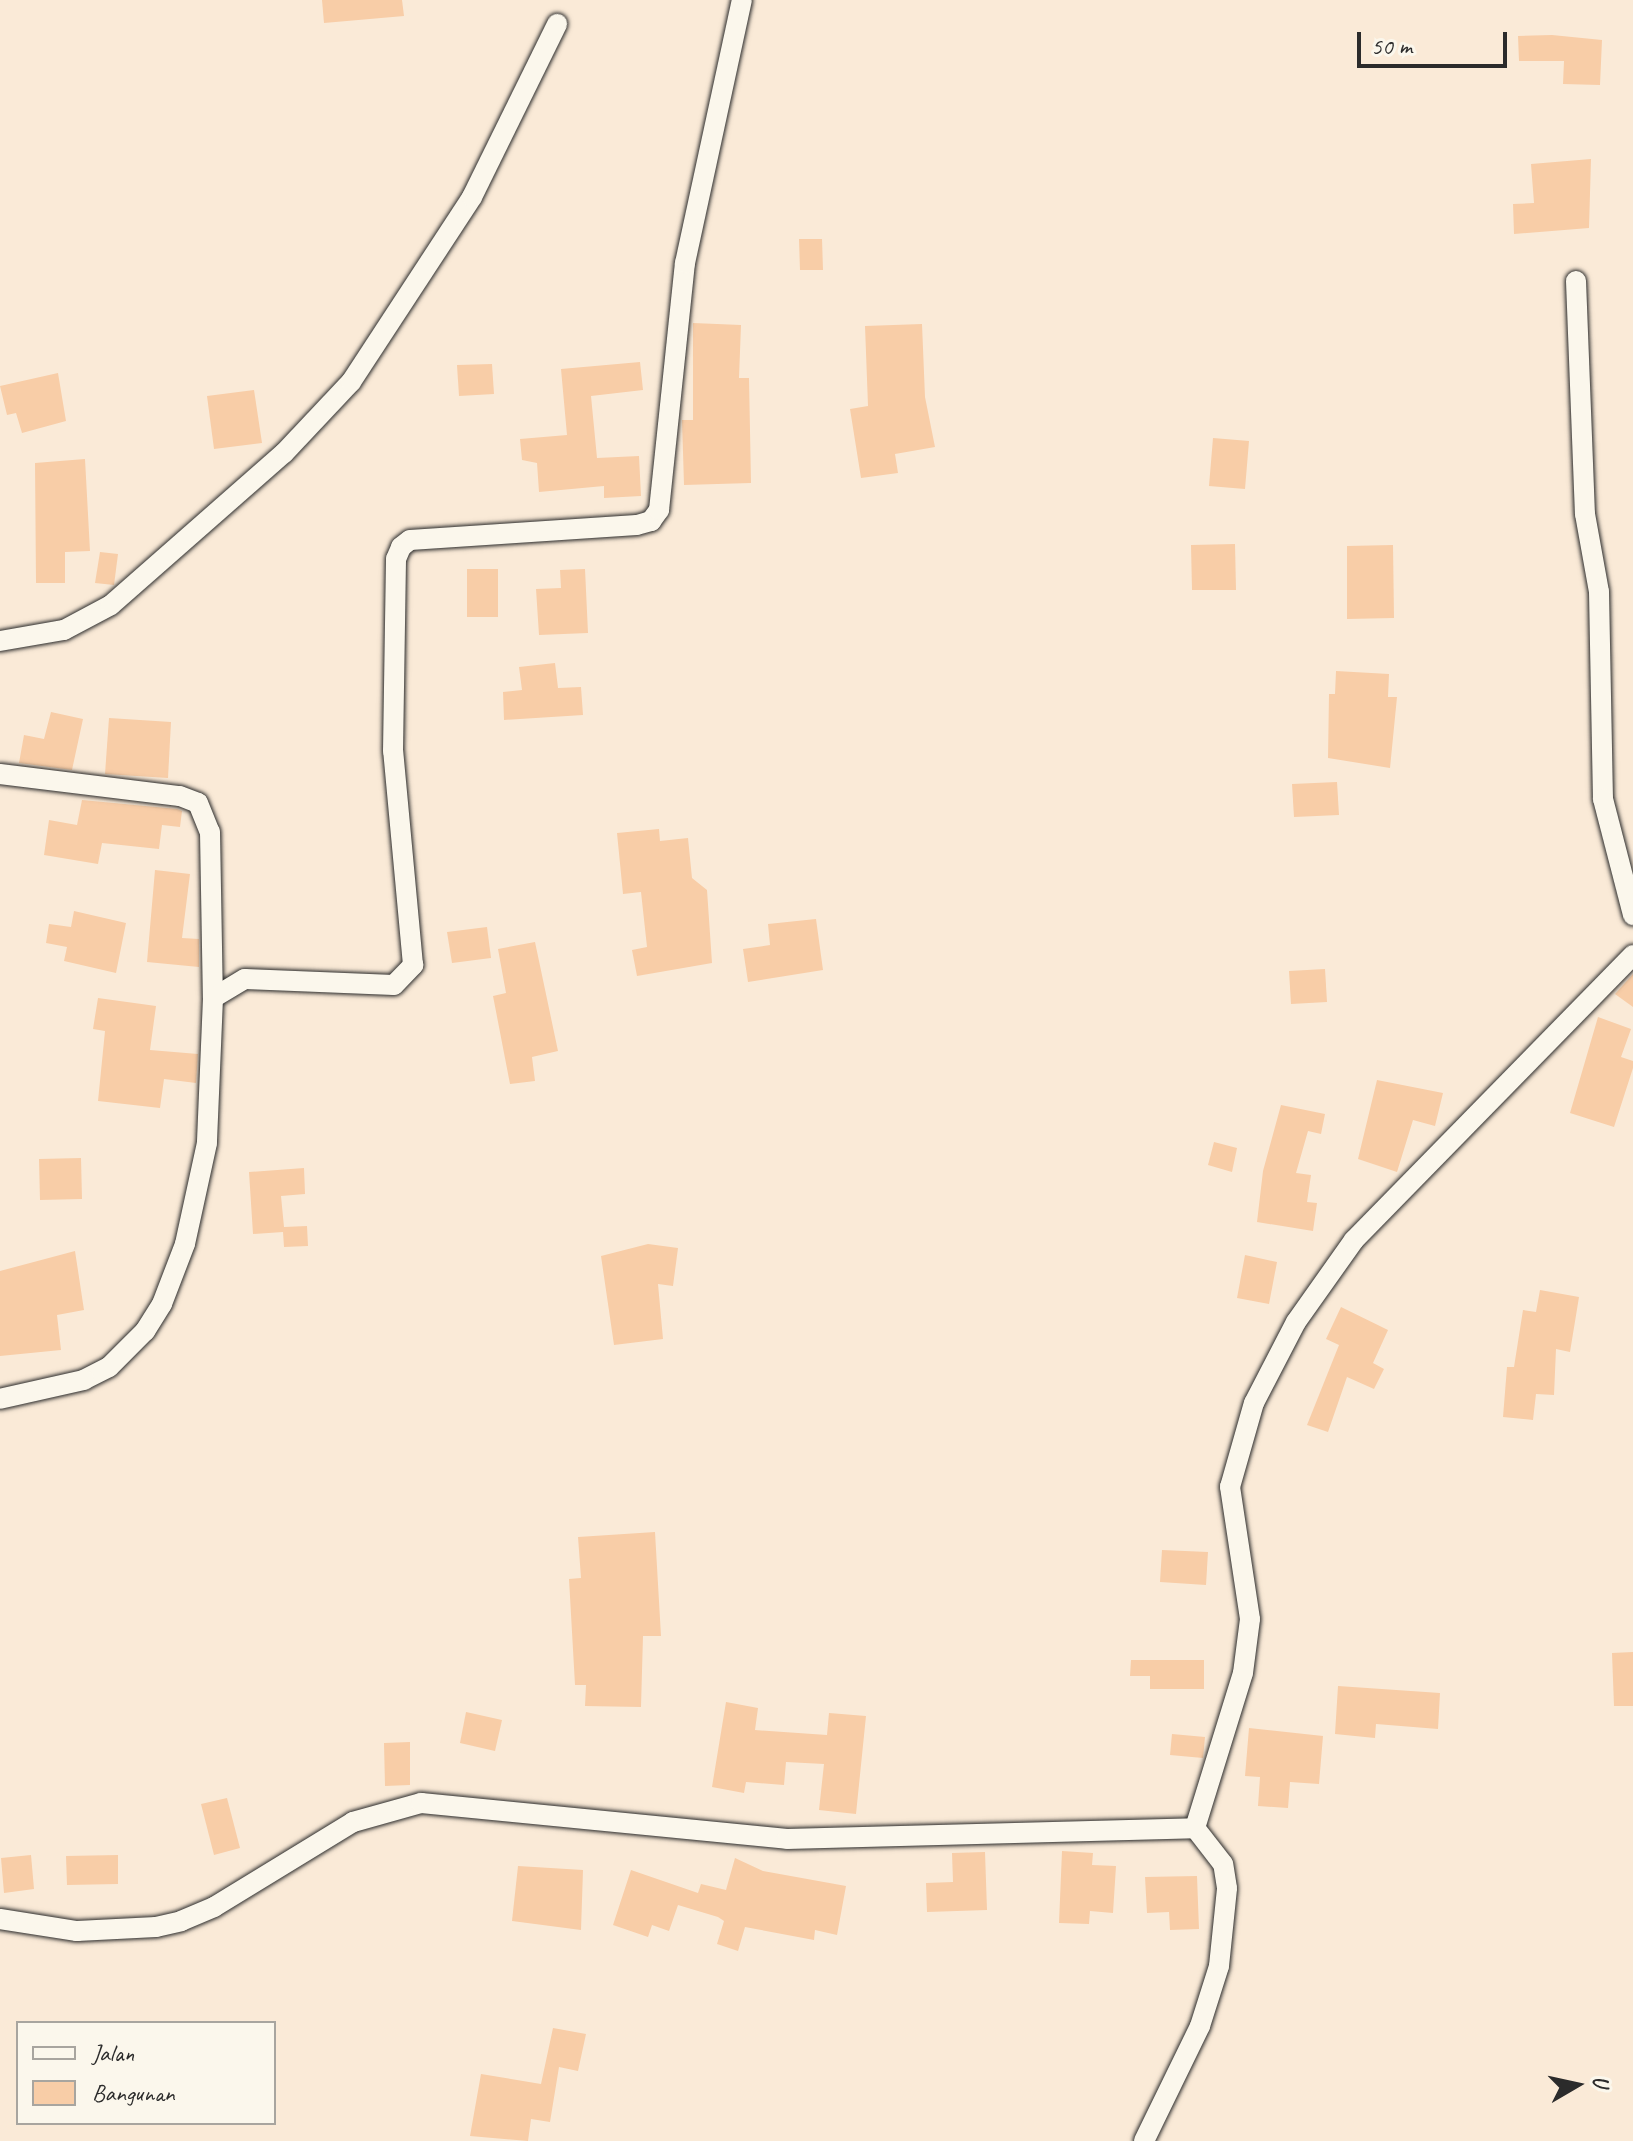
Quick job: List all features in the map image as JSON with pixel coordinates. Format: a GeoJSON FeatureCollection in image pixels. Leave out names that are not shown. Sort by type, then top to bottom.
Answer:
{"type":"FeatureCollection","features":[{"type":"Feature","properties":{"kind":"street"},"geometry":{"type":"LineString","coordinates":[[213,998],[245,979],[394,985],[413,965],[393,751],[396,559],[401,547],[410,540],[637,525],[651,521],[659,510],[685,263],[742,0]]}},
{"type":"Feature","properties":{"kind":"street"},"geometry":{"type":"LineString","coordinates":[[0,641],[64,630],[111,605],[284,453],[351,382],[472,197],[557,24]]}},
{"type":"Feature","properties":{"kind":"street"},"geometry":{"type":"LineString","coordinates":[[1576,281],[1585,514],[1602,636],[1603,799],[1633,915]]}},
{"type":"Feature","properties":{"kind":"street"},"geometry":{"type":"LineString","coordinates":[[0,774],[180,796],[198,803],[210,832],[213,998],[207,1143],[185,1244],[162,1304],[145,1331],[109,1367],[84,1380],[0,1399]]}},
{"type":"Feature","properties":{"kind":"street"},"geometry":{"type":"LineString","coordinates":[[1195,1828],[1243,1673],[1250,1619],[1230,1487],[1254,1403],[1296,1322],[1354,1240],[1633,955]]}},
{"type":"Feature","properties":{"kind":"street"},"geometry":{"type":"LineString","coordinates":[[0,1919],[77,1931],[181,1921],[214,1907],[353,1822],[421,1803],[787,1839],[1195,1828]]}},
{"type":"Feature","properties":{"kind":"street"},"geometry":{"type":"LineString","coordinates":[[1144,2141],[1200,2026],[1219,1966],[1227,1888],[1223,1864],[1195,1828]]}},
{"type":"Feature","properties":{"kind":"building"},"geometry":{"type":"Polygon","coordinates":[[[322,0],[402,0],[404,16],[324,23],[322,0]]]}},
{"type":"Feature","properties":{"kind":"building"},"geometry":{"type":"Polygon","coordinates":[[[1552,35],[1602,40],[1600,85],[1563,84],[1564,61],[1519,61],[1518,36],[1552,35]]]}},
{"type":"Feature","properties":{"kind":"building"},"geometry":{"type":"Polygon","coordinates":[[[1591,159],[1589,228],[1514,234],[1513,204],[1534,203],[1531,164],[1591,159]]]}},
{"type":"Feature","properties":{"kind":"building"},"geometry":{"type":"Polygon","coordinates":[[[799,239],[822,239],[823,270],[800,270],[799,239]]]}},
{"type":"Feature","properties":{"kind":"building"},"geometry":{"type":"Polygon","coordinates":[[[693,323],[741,325],[739,378],[749,378],[751,483],[684,485],[682,420],[693,420],[693,323]]]}},
{"type":"Feature","properties":{"kind":"building"},"geometry":{"type":"Polygon","coordinates":[[[922,324],[925,397],[935,447],[895,454],[898,473],[861,478],[850,409],[868,406],[865,326],[922,324]]]}},
{"type":"Feature","properties":{"kind":"building"},"geometry":{"type":"Polygon","coordinates":[[[640,362],[643,390],[591,396],[597,458],[639,456],[641,496],[604,498],[604,486],[539,492],[537,463],[522,460],[520,439],[567,435],[561,369],[640,362]]]}},
{"type":"Feature","properties":{"kind":"building"},"geometry":{"type":"Polygon","coordinates":[[[492,364],[494,394],[459,396],[457,365],[492,364]]]}},
{"type":"Feature","properties":{"kind":"building"},"geometry":{"type":"Polygon","coordinates":[[[58,373],[66,421],[22,433],[16,413],[7,415],[0,386],[58,373]]]}},
{"type":"Feature","properties":{"kind":"building"},"geometry":{"type":"Polygon","coordinates":[[[254,390],[262,443],[214,449],[207,396],[254,390]]]}},
{"type":"Feature","properties":{"kind":"building"},"geometry":{"type":"Polygon","coordinates":[[[1213,438],[1249,441],[1245,489],[1209,486],[1213,438]]]}},
{"type":"Feature","properties":{"kind":"building"},"geometry":{"type":"Polygon","coordinates":[[[85,459],[90,551],[65,552],[65,583],[36,583],[35,463],[85,459]]]}},
{"type":"Feature","properties":{"kind":"building"},"geometry":{"type":"Polygon","coordinates":[[[1235,544],[1236,590],[1192,590],[1191,545],[1235,544]]]}},
{"type":"Feature","properties":{"kind":"building"},"geometry":{"type":"Polygon","coordinates":[[[1393,545],[1394,618],[1347,619],[1347,546],[1393,545]]]}},
{"type":"Feature","properties":{"kind":"building"},"geometry":{"type":"Polygon","coordinates":[[[100,552],[118,554],[114,585],[95,583],[100,552]]]}},
{"type":"Feature","properties":{"kind":"building"},"geometry":{"type":"Polygon","coordinates":[[[467,569],[498,569],[498,617],[467,617],[467,569]]]}},
{"type":"Feature","properties":{"kind":"building"},"geometry":{"type":"Polygon","coordinates":[[[585,569],[588,633],[539,635],[536,589],[561,588],[560,570],[585,569]]]}},
{"type":"Feature","properties":{"kind":"building"},"geometry":{"type":"Polygon","coordinates":[[[555,663],[558,688],[581,687],[583,715],[504,720],[503,692],[522,690],[519,667],[555,663]]]}},
{"type":"Feature","properties":{"kind":"building"},"geometry":{"type":"Polygon","coordinates":[[[1336,671],[1389,674],[1388,697],[1397,697],[1390,768],[1328,758],[1329,694],[1335,694],[1336,671]]]}},
{"type":"Feature","properties":{"kind":"building"},"geometry":{"type":"Polygon","coordinates":[[[51,712],[83,719],[72,770],[19,763],[24,735],[44,739],[51,712]]]}},
{"type":"Feature","properties":{"kind":"building"},"geometry":{"type":"Polygon","coordinates":[[[109,718],[171,722],[168,778],[105,774],[109,718]]]}},
{"type":"Feature","properties":{"kind":"building"},"geometry":{"type":"Polygon","coordinates":[[[1337,782],[1339,815],[1294,817],[1292,784],[1337,782]]]}},
{"type":"Feature","properties":{"kind":"building"},"geometry":{"type":"Polygon","coordinates":[[[82,800],[177,809],[182,811],[180,827],[162,825],[159,849],[102,843],[98,864],[44,855],[49,820],[77,825],[82,800]]]}},
{"type":"Feature","properties":{"kind":"building"},"geometry":{"type":"Polygon","coordinates":[[[659,829],[660,841],[688,838],[692,878],[707,890],[712,963],[637,976],[632,950],[647,947],[641,892],[623,894],[617,833],[659,829]]]}},
{"type":"Feature","properties":{"kind":"building"},"geometry":{"type":"Polygon","coordinates":[[[155,870],[190,874],[182,938],[199,939],[199,967],[147,962],[155,870]]]}},
{"type":"Feature","properties":{"kind":"building"},"geometry":{"type":"Polygon","coordinates":[[[74,911],[126,923],[116,973],[64,961],[67,947],[46,943],[49,924],[71,927],[74,911]]]}},
{"type":"Feature","properties":{"kind":"building"},"geometry":{"type":"Polygon","coordinates":[[[816,919],[823,970],[748,982],[743,949],[770,945],[768,924],[816,919]]]}},
{"type":"Feature","properties":{"kind":"building"},"geometry":{"type":"Polygon","coordinates":[[[487,927],[491,958],[452,963],[447,932],[487,927]]]}},
{"type":"Feature","properties":{"kind":"building"},"geometry":{"type":"Polygon","coordinates":[[[535,942],[558,1051],[532,1057],[535,1081],[510,1084],[493,996],[506,993],[498,949],[535,942]]]}},
{"type":"Feature","properties":{"kind":"building"},"geometry":{"type":"Polygon","coordinates":[[[1325,969],[1327,1002],[1291,1004],[1289,971],[1325,969]]]}},
{"type":"Feature","properties":{"kind":"building"},"geometry":{"type":"Polygon","coordinates":[[[1633,974],[1633,1007],[1615,994],[1633,974]]]}},
{"type":"Feature","properties":{"kind":"building"},"geometry":{"type":"Polygon","coordinates":[[[98,998],[156,1006],[150,1050],[198,1054],[196,1083],[164,1079],[160,1108],[98,1101],[105,1031],[93,1029],[98,998]]]}},
{"type":"Feature","properties":{"kind":"building"},"geometry":{"type":"Polygon","coordinates":[[[1598,1017],[1631,1029],[1621,1057],[1633,1061],[1633,1068],[1614,1127],[1570,1113],[1598,1017]]]}},
{"type":"Feature","properties":{"kind":"building"},"geometry":{"type":"Polygon","coordinates":[[[1377,1080],[1443,1093],[1435,1126],[1413,1120],[1397,1172],[1358,1159],[1377,1080]]]}},
{"type":"Feature","properties":{"kind":"building"},"geometry":{"type":"Polygon","coordinates":[[[1281,1105],[1325,1114],[1321,1134],[1308,1131],[1296,1173],[1311,1175],[1307,1202],[1317,1203],[1313,1231],[1257,1222],[1263,1171],[1281,1105]]]}},
{"type":"Feature","properties":{"kind":"building"},"geometry":{"type":"Polygon","coordinates":[[[1214,1142],[1237,1148],[1232,1172],[1208,1165],[1214,1142]]]}},
{"type":"Feature","properties":{"kind":"building"},"geometry":{"type":"Polygon","coordinates":[[[81,1158],[82,1199],[40,1200],[39,1159],[81,1158]]]}},
{"type":"Feature","properties":{"kind":"building"},"geometry":{"type":"Polygon","coordinates":[[[304,1168],[305,1194],[281,1196],[284,1227],[307,1226],[308,1246],[284,1247],[283,1232],[253,1234],[249,1172],[304,1168]]]}},
{"type":"Feature","properties":{"kind":"building"},"geometry":{"type":"Polygon","coordinates":[[[648,1244],[678,1248],[673,1286],[658,1284],[663,1339],[614,1345],[601,1256],[648,1244]]]}},
{"type":"Feature","properties":{"kind":"building"},"geometry":{"type":"Polygon","coordinates":[[[75,1251],[84,1310],[57,1315],[61,1350],[0,1356],[0,1271],[75,1251]]]}},
{"type":"Feature","properties":{"kind":"building"},"geometry":{"type":"Polygon","coordinates":[[[1245,1255],[1277,1262],[1269,1304],[1237,1298],[1245,1255]]]}},
{"type":"Feature","properties":{"kind":"building"},"geometry":{"type":"Polygon","coordinates":[[[1540,1290],[1579,1297],[1570,1352],[1556,1349],[1554,1395],[1536,1394],[1533,1420],[1503,1417],[1507,1367],[1514,1367],[1523,1310],[1536,1312],[1540,1290]]]}},
{"type":"Feature","properties":{"kind":"building"},"geometry":{"type":"Polygon","coordinates":[[[1341,1307],[1388,1330],[1373,1363],[1384,1369],[1374,1389],[1347,1377],[1328,1432],[1307,1425],[1339,1345],[1326,1339],[1341,1307]]]}},
{"type":"Feature","properties":{"kind":"building"},"geometry":{"type":"Polygon","coordinates":[[[655,1532],[661,1636],[643,1636],[641,1707],[585,1706],[586,1685],[575,1685],[569,1579],[581,1578],[578,1537],[655,1532]]]}},
{"type":"Feature","properties":{"kind":"building"},"geometry":{"type":"Polygon","coordinates":[[[1162,1550],[1208,1552],[1206,1585],[1160,1582],[1162,1550]]]}},
{"type":"Feature","properties":{"kind":"building"},"geometry":{"type":"Polygon","coordinates":[[[1633,1652],[1633,1706],[1614,1706],[1612,1653],[1633,1652]]]}},
{"type":"Feature","properties":{"kind":"building"},"geometry":{"type":"Polygon","coordinates":[[[1131,1660],[1204,1660],[1204,1689],[1150,1689],[1150,1676],[1130,1676],[1131,1660]]]}},
{"type":"Feature","properties":{"kind":"building"},"geometry":{"type":"Polygon","coordinates":[[[1338,1686],[1440,1693],[1438,1729],[1376,1724],[1375,1738],[1335,1734],[1338,1686]]]}},
{"type":"Feature","properties":{"kind":"building"},"geometry":{"type":"Polygon","coordinates":[[[726,1702],[758,1708],[755,1730],[827,1735],[829,1713],[866,1716],[856,1814],[819,1810],[824,1764],[786,1762],[784,1785],[746,1782],[744,1793],[712,1787],[726,1702]]]}},
{"type":"Feature","properties":{"kind":"building"},"geometry":{"type":"Polygon","coordinates":[[[466,1712],[502,1720],[495,1751],[460,1743],[466,1712]]]}},
{"type":"Feature","properties":{"kind":"building"},"geometry":{"type":"Polygon","coordinates":[[[1249,1728],[1323,1736],[1319,1784],[1290,1782],[1288,1808],[1258,1806],[1260,1777],[1245,1776],[1249,1728]]]}},
{"type":"Feature","properties":{"kind":"building"},"geometry":{"type":"Polygon","coordinates":[[[1172,1734],[1205,1737],[1203,1758],[1170,1755],[1172,1734]]]}},
{"type":"Feature","properties":{"kind":"building"},"geometry":{"type":"Polygon","coordinates":[[[410,1742],[410,1785],[385,1786],[384,1743],[410,1742]]]}},
{"type":"Feature","properties":{"kind":"building"},"geometry":{"type":"Polygon","coordinates":[[[227,1798],[240,1848],[214,1855],[201,1804],[227,1798]]]}},
{"type":"Feature","properties":{"kind":"building"},"geometry":{"type":"Polygon","coordinates":[[[1062,1851],[1093,1853],[1092,1865],[1116,1866],[1113,1913],[1090,1911],[1089,1924],[1059,1923],[1062,1851]]]}},
{"type":"Feature","properties":{"kind":"building"},"geometry":{"type":"Polygon","coordinates":[[[985,1852],[987,1910],[927,1912],[926,1883],[953,1882],[952,1853],[985,1852]]]}},
{"type":"Feature","properties":{"kind":"building"},"geometry":{"type":"Polygon","coordinates":[[[31,1855],[34,1889],[4,1893],[1,1858],[31,1855]]]}},
{"type":"Feature","properties":{"kind":"building"},"geometry":{"type":"Polygon","coordinates":[[[118,1855],[118,1884],[67,1885],[66,1856],[118,1855]]]}},
{"type":"Feature","properties":{"kind":"building"},"geometry":{"type":"Polygon","coordinates":[[[735,1858],[763,1871],[846,1886],[837,1935],[815,1930],[814,1940],[745,1927],[738,1951],[717,1944],[724,1921],[678,1905],[669,1931],[652,1925],[648,1937],[613,1925],[631,1870],[698,1893],[701,1884],[726,1890],[735,1858]]]}},
{"type":"Feature","properties":{"kind":"building"},"geometry":{"type":"Polygon","coordinates":[[[518,1866],[583,1870],[581,1930],[512,1921],[518,1866]]]}},
{"type":"Feature","properties":{"kind":"building"},"geometry":{"type":"Polygon","coordinates":[[[1197,1876],[1199,1929],[1170,1930],[1169,1912],[1147,1913],[1145,1877],[1197,1876]]]}},
{"type":"Feature","properties":{"kind":"building"},"geometry":{"type":"Polygon","coordinates":[[[553,2028],[586,2034],[578,2071],[559,2067],[550,2122],[531,2119],[528,2141],[470,2136],[481,2074],[541,2084],[553,2028]]]}}]}
